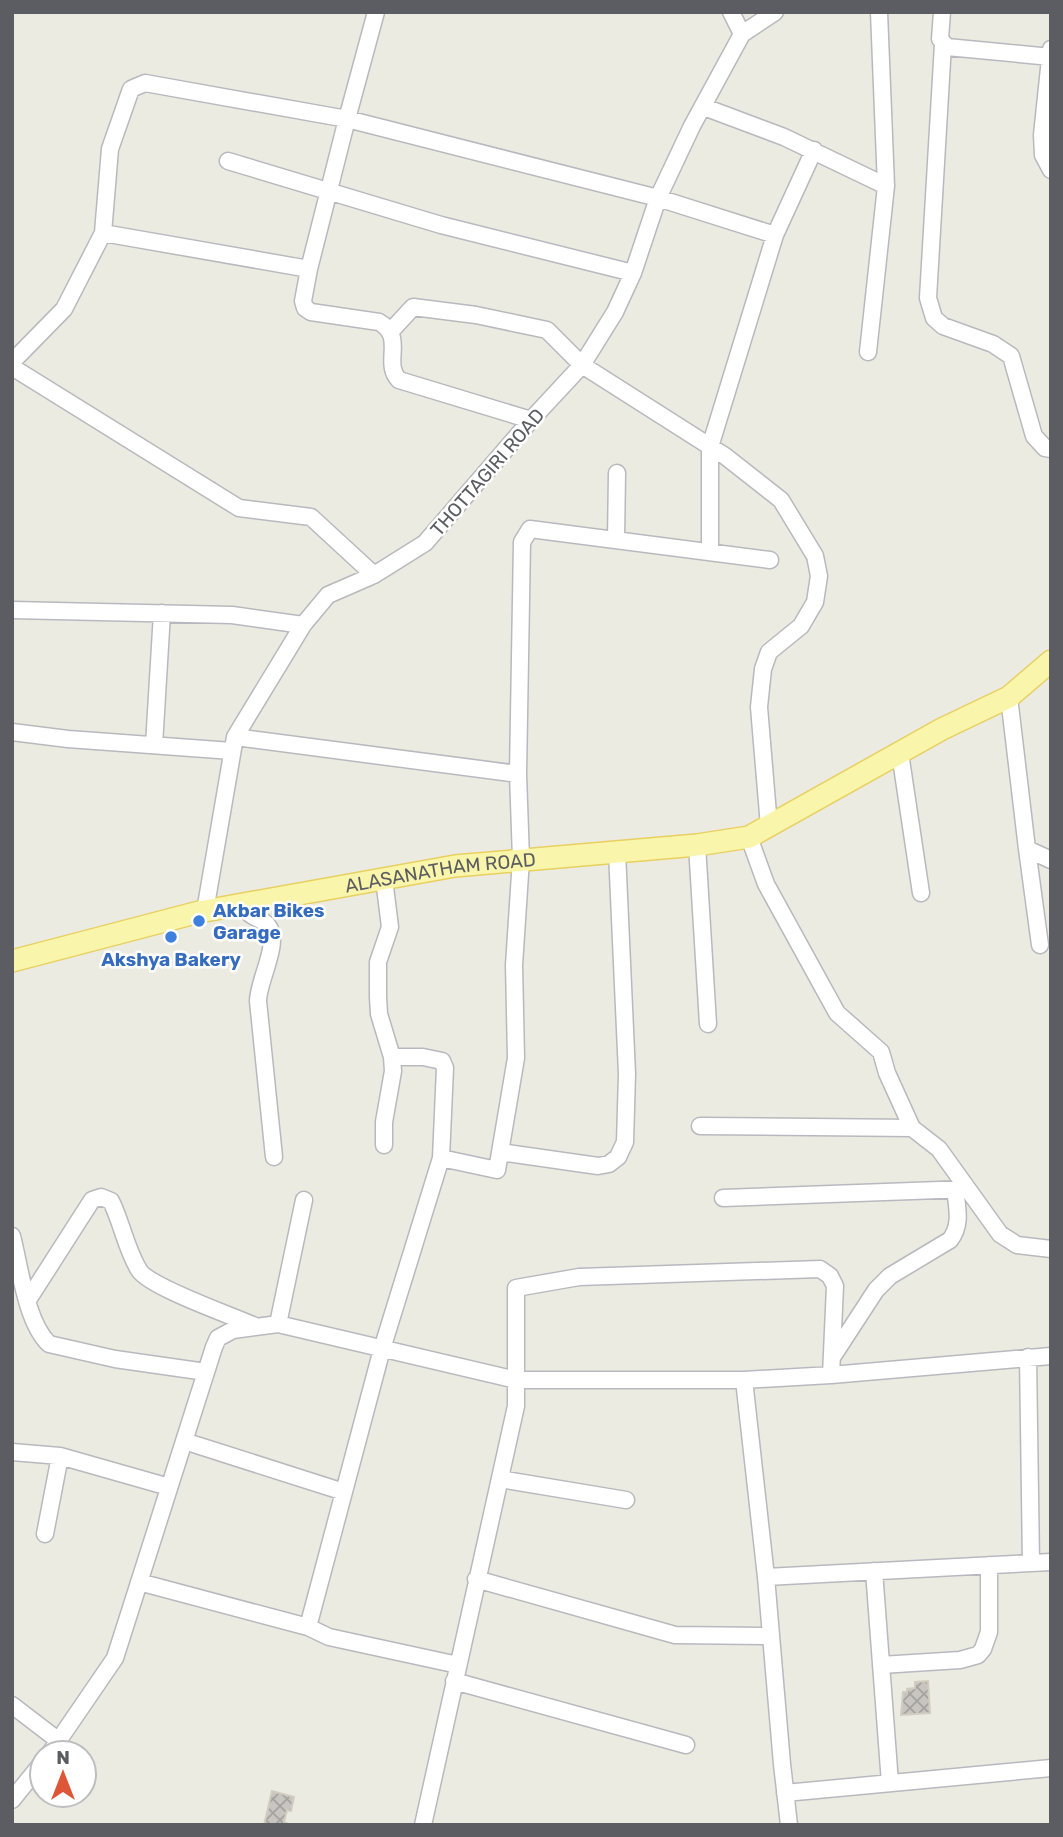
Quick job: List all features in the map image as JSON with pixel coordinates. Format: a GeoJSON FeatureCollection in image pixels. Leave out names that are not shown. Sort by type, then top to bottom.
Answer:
{"type":"FeatureCollection","features":[{"type":"Feature","properties":{"kind":"main road"},"geometry":{"type":"LineString","coordinates":[[749,837],[942,729],[1009,697],[1051,661]]}},
{"type":"Feature","properties":{"kind":"main road","name":"ALASANATHAM ROAD"},"geometry":{"type":"LineString","coordinates":[[12,961],[205,911],[456,866],[697,845],[749,837]]}},
{"type":"Feature","properties":{"kind":"street"},"geometry":{"type":"LineString","coordinates":[[376,12],[303,301],[307,311],[379,322],[390,332],[393,340],[392,370],[399,380],[531,420]]}},
{"type":"Feature","properties":{"kind":"street"},"geometry":{"type":"LineString","coordinates":[[731,12],[742,34]]}},
{"type":"Feature","properties":{"kind":"street","name":"THOTTAGIRI ROAD"},"geometry":{"type":"LineString","coordinates":[[205,911],[233,744],[303,625],[328,595],[374,575],[425,543],[582,365],[615,312],[633,272],[657,198],[742,34],[775,12]]}},
{"type":"Feature","properties":{"kind":"street"},"geometry":{"type":"LineString","coordinates":[[868,352],[886,186],[878,12]]}},
{"type":"Feature","properties":{"kind":"street"},"geometry":{"type":"LineString","coordinates":[[942,12],[940,39],[947,47],[1050,54],[1042,135],[1043,155],[1051,170]]}},
{"type":"Feature","properties":{"kind":"street"},"geometry":{"type":"LineString","coordinates":[[943,44],[928,298],[934,318],[943,326],[993,344],[1011,356],[1034,436],[1045,449],[1051,449]]}},
{"type":"Feature","properties":{"kind":"street"},"geometry":{"type":"LineString","coordinates":[[374,575],[311,517],[239,508],[12,365],[64,309],[103,233],[110,149],[131,89],[145,83],[347,119],[657,198],[775,236]]}},
{"type":"Feature","properties":{"kind":"street"},"geometry":{"type":"LineString","coordinates":[[704,107],[814,150],[886,186]]}},
{"type":"Feature","properties":{"kind":"street"},"geometry":{"type":"LineString","coordinates":[[710,551],[710,447],[775,236],[814,150]]}},
{"type":"Feature","properties":{"kind":"street"},"geometry":{"type":"LineString","coordinates":[[228,161],[441,225],[633,272]]}},
{"type":"Feature","properties":{"kind":"street"},"geometry":{"type":"LineString","coordinates":[[103,233],[309,269]]}},
{"type":"Feature","properties":{"kind":"street"},"geometry":{"type":"LineString","coordinates":[[390,332],[413,307],[476,314],[547,330],[582,365],[710,447],[781,500],[815,556],[819,576],[815,602],[801,626],[769,652],[763,669],[759,707],[769,826]]}},
{"type":"Feature","properties":{"kind":"street"},"geometry":{"type":"LineString","coordinates":[[615,539],[617,473]]}},
{"type":"Feature","properties":{"kind":"street"},"geometry":{"type":"LineString","coordinates":[[441,1157],[497,1170],[516,1058],[514,965],[522,859],[518,774],[522,542],[530,529],[770,560]]}},
{"type":"Feature","properties":{"kind":"street"},"geometry":{"type":"LineString","coordinates":[[12,610],[232,615],[303,625]]}},
{"type":"Feature","properties":{"kind":"street"},"geometry":{"type":"LineString","coordinates":[[154,745],[162,613]]}},
{"type":"Feature","properties":{"kind":"street"},"geometry":{"type":"LineString","coordinates":[[1009,697],[1040,945]]}},
{"type":"Feature","properties":{"kind":"street"},"geometry":{"type":"LineString","coordinates":[[12,732],[154,745],[233,744],[518,774]]}},
{"type":"Feature","properties":{"kind":"street"},"geometry":{"type":"LineString","coordinates":[[900,753],[921,893]]}},
{"type":"Feature","properties":{"kind":"street"},"geometry":{"type":"LineString","coordinates":[[749,837],[766,884],[837,1013],[881,1052],[887,1073],[912,1128],[939,1149],[961,1189],[1000,1234],[1017,1245],[1051,1249]]}},
{"type":"Feature","properties":{"kind":"street"},"geometry":{"type":"LineString","coordinates":[[697,845],[708,1024]]}},
{"type":"Feature","properties":{"kind":"street"},"geometry":{"type":"LineString","coordinates":[[1027,849],[1051,860]]}},
{"type":"Feature","properties":{"kind":"street"},"geometry":{"type":"LineString","coordinates":[[500,1152],[598,1166],[609,1164],[618,1157],[625,1142],[627,1073],[617,852]]}},
{"type":"Feature","properties":{"kind":"street"},"geometry":{"type":"LineString","coordinates":[[384,879],[390,928],[378,962],[378,998],[382,1032],[392,1057],[393,1071],[383,1122],[384,1145]]}},
{"type":"Feature","properties":{"kind":"street"},"geometry":{"type":"LineString","coordinates":[[246,904],[250,914],[266,923],[272,935],[272,946],[261,978],[258,1001],[274,1157]]}},
{"type":"Feature","properties":{"kind":"street"},"geometry":{"type":"LineString","coordinates":[[308,1628],[382,1349],[441,1157],[445,1068],[442,1061],[423,1057],[392,1057]]}},
{"type":"Feature","properties":{"kind":"street"},"geometry":{"type":"LineString","coordinates":[[700,1126],[912,1128]]}},
{"type":"Feature","properties":{"kind":"street"},"geometry":{"type":"LineString","coordinates":[[723,1198],[961,1189]]}},
{"type":"Feature","properties":{"kind":"street"},"geometry":{"type":"LineString","coordinates":[[831,1367],[876,1290],[890,1276],[950,1240],[956,1232],[961,1189]]}},
{"type":"Feature","properties":{"kind":"street"},"geometry":{"type":"LineString","coordinates":[[28,1300],[92,1200],[101,1197],[111,1201],[136,1264],[148,1280],[257,1327]]}},
{"type":"Feature","properties":{"kind":"street"},"geometry":{"type":"LineString","coordinates":[[278,1324],[304,1199]]}},
{"type":"Feature","properties":{"kind":"street"},"geometry":{"type":"LineString","coordinates":[[12,1236],[37,1328],[48,1344],[115,1359],[206,1372]]}},
{"type":"Feature","properties":{"kind":"street"},"geometry":{"type":"LineString","coordinates":[[423,1825],[516,1406],[516,1288],[579,1277],[820,1269],[830,1276],[835,1286],[831,1367]]}},
{"type":"Feature","properties":{"kind":"street"},"geometry":{"type":"LineString","coordinates":[[60,1739],[115,1658],[218,1338],[233,1330],[278,1324],[516,1380],[744,1380],[831,1367],[1051,1356]]}},
{"type":"Feature","properties":{"kind":"street"},"geometry":{"type":"LineString","coordinates":[[1028,1357],[1031,1563]]}},
{"type":"Feature","properties":{"kind":"street"},"geometry":{"type":"LineString","coordinates":[[744,1380],[789,1825]]}},
{"type":"Feature","properties":{"kind":"street"},"geometry":{"type":"LineString","coordinates":[[184,1441],[344,1492]]}},
{"type":"Feature","properties":{"kind":"street"},"geometry":{"type":"LineString","coordinates":[[12,1452],[60,1456],[169,1487]]}},
{"type":"Feature","properties":{"kind":"street"},"geometry":{"type":"LineString","coordinates":[[45,1534],[60,1456]]}},
{"type":"Feature","properties":{"kind":"street"},"geometry":{"type":"LineString","coordinates":[[500,1479],[626,1500]]}},
{"type":"Feature","properties":{"kind":"street"},"geometry":{"type":"LineString","coordinates":[[766,1577],[1051,1562]]}},
{"type":"Feature","properties":{"kind":"street"},"geometry":{"type":"LineString","coordinates":[[881,1665],[960,1660],[978,1655],[989,1632],[989,1565]]}},
{"type":"Feature","properties":{"kind":"street"},"geometry":{"type":"LineString","coordinates":[[874,1572],[890,1783]]}},
{"type":"Feature","properties":{"kind":"street"},"geometry":{"type":"LineString","coordinates":[[477,1579],[674,1635],[771,1636]]}},
{"type":"Feature","properties":{"kind":"street"},"geometry":{"type":"LineString","coordinates":[[139,1582],[308,1628],[329,1637],[456,1673],[686,1745]]}},
{"type":"Feature","properties":{"kind":"street"},"geometry":{"type":"LineString","coordinates":[[12,1705],[47,1739]]}},
{"type":"Feature","properties":{"kind":"street"},"geometry":{"type":"LineString","coordinates":[[785,1793],[1051,1768]]}},
{"type":"Feature","properties":{"kind":"street"},"geometry":{"type":"LineString","coordinates":[[12,1800],[28,1780]]}},
{"type":"Feature","properties":{"kind":"building"},"geometry":{"type":"Polygon","coordinates":[[[928,1681],[930,1713],[901,1715],[903,1692],[915,1688],[915,1682],[928,1681]]]}},
{"type":"Feature","properties":{"kind":"building"},"geometry":{"type":"Polygon","coordinates":[[[272,1791],[294,1797],[291,1811],[287,1810],[284,1822],[290,1825],[264,1825],[272,1791]]]}},
{"type":"Feature","properties":{"kind":"place","name":"Akbar Bikes Garage"},"geometry":{"type":"Point","coordinates":[199,921]}},
{"type":"Feature","properties":{"kind":"place","name":"Akshya Bakery"},"geometry":{"type":"Point","coordinates":[171,937]}}]}
